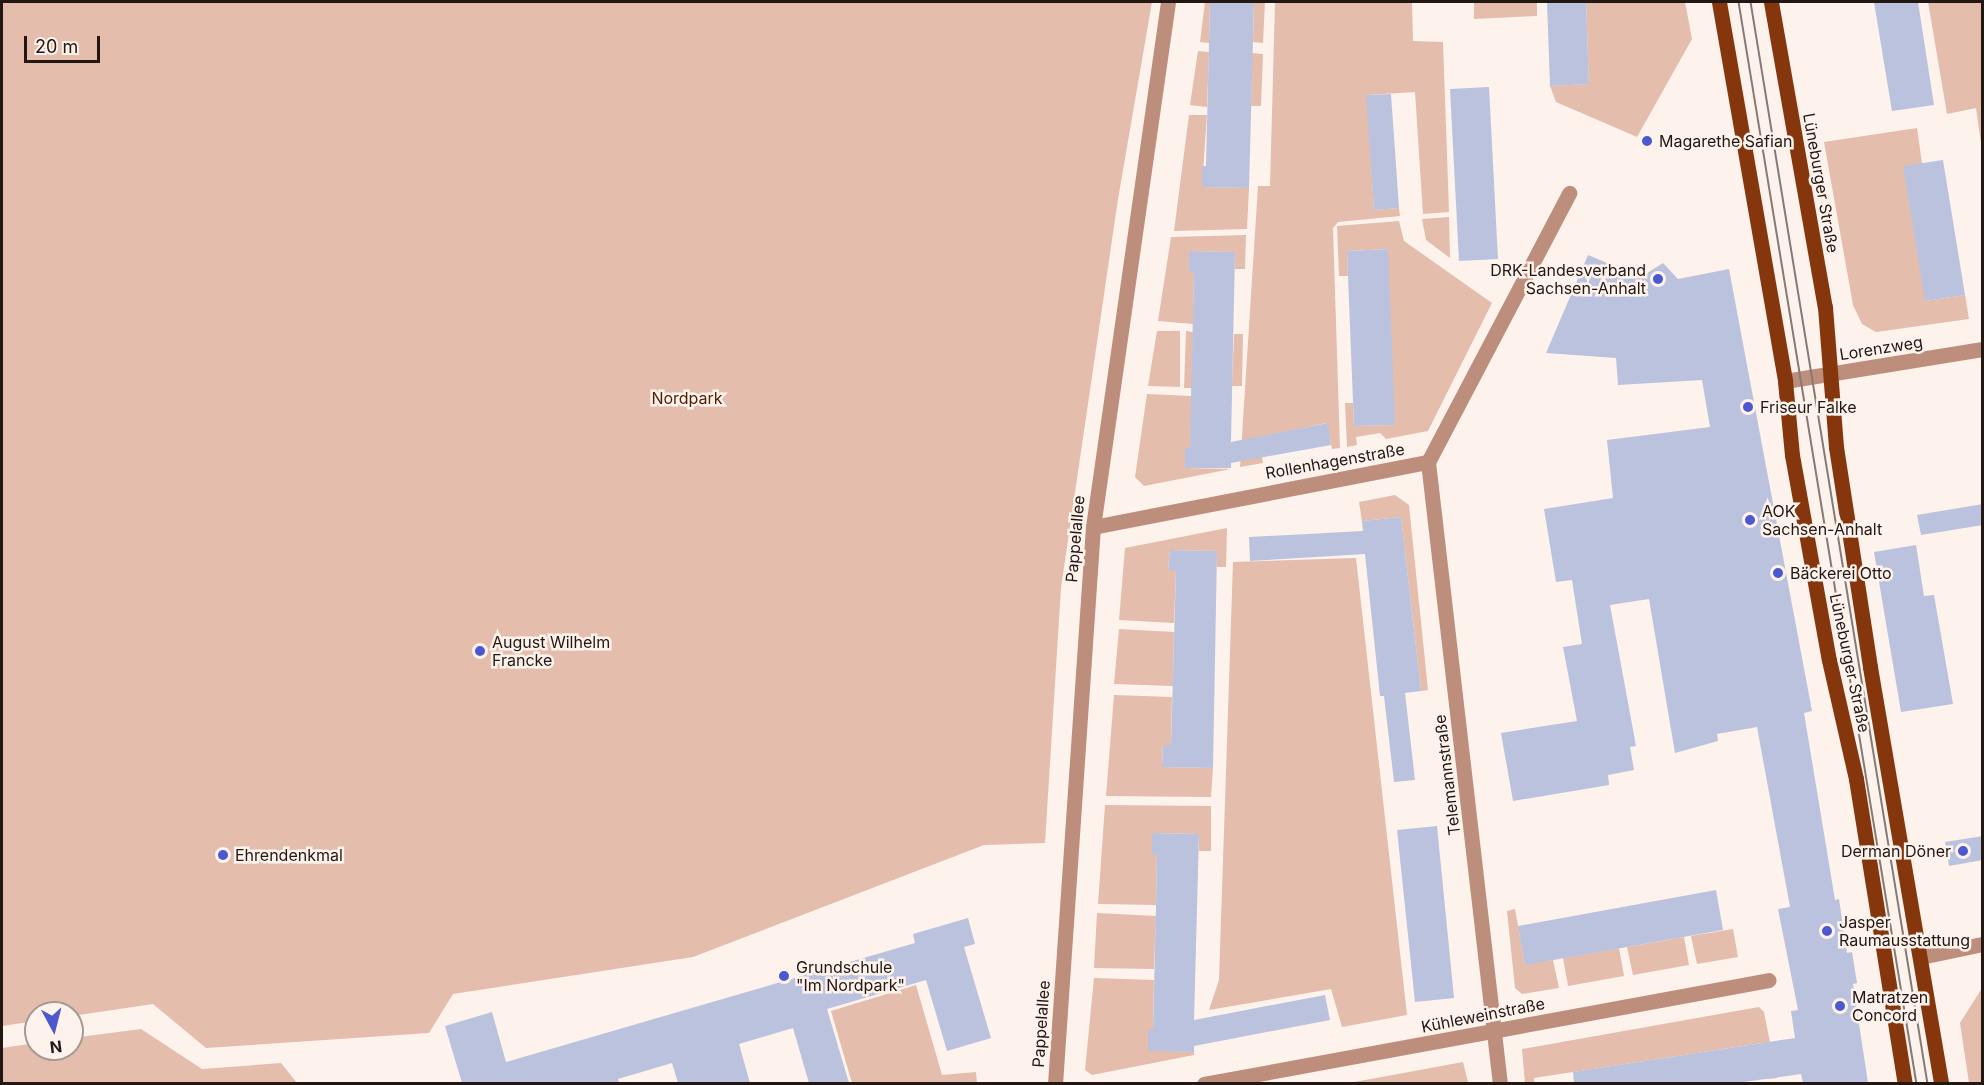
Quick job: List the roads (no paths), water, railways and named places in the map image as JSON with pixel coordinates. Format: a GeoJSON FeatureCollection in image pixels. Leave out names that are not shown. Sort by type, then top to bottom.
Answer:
{"type":"FeatureCollection","features":[{"type":"Feature","properties":{"kind":"main road","name":"Lüneburger Straße"},"geometry":{"type":"LineString","coordinates":[[1719,2],[1785,381],[1792,455],[1829,660],[1856,779],[1905,1083]]}},
{"type":"Feature","properties":{"kind":"main road","name":"Lüneburger Straße"},"geometry":{"type":"LineString","coordinates":[[1771,2],[1825,307],[1836,447],[1870,667],[1941,1083]]}},
{"type":"Feature","properties":{"kind":"street","name":"Pappelallee"},"geometry":{"type":"LineString","coordinates":[[1055,1083],[1093,528],[1168,2]]}},
{"type":"Feature","properties":{"kind":"street","name":"Rollenhagenstraße"},"geometry":{"type":"LineString","coordinates":[[1093,528],[1428,462],[1569,193]]}},
{"type":"Feature","properties":{"kind":"street","name":"Lorenzweg"},"geometry":{"type":"LineString","coordinates":[[1785,381],[1983,349]]}},
{"type":"Feature","properties":{"kind":"street","name":"Telemannstraße"},"geometry":{"type":"LineString","coordinates":[[1428,462],[1500,1083]]}},
{"type":"Feature","properties":{"kind":"street"},"geometry":{"type":"LineString","coordinates":[[1921,957],[1983,944]]}},
{"type":"Feature","properties":{"kind":"street","name":"Kühleweinstraße"},"geometry":{"type":"LineString","coordinates":[[1204,1083],[1768,980]]}},
{"type":"Feature","properties":{"kind":"tram line"},"geometry":{"type":"LineString","coordinates":[[1739,2],[1917,1084]]}},
{"type":"Feature","properties":{"kind":"tram line"},"geometry":{"type":"LineString","coordinates":[[1751,2],[1928,1084]]}},
{"type":"Feature","properties":{"kind":"place","name":"Magarethe Safian"},"geometry":{"type":"Point","coordinates":[1647,141]}},
{"type":"Feature","properties":{"kind":"place","name":"DRK-Landesverband Sachsen-Anhalt"},"geometry":{"type":"Point","coordinates":[1658,279]}},
{"type":"Feature","properties":{"kind":"place","name":"Friseur Falke"},"geometry":{"type":"Point","coordinates":[1748,407]}},
{"type":"Feature","properties":{"kind":"place","name":"AOK Sachsen-Anhalt"},"geometry":{"type":"Point","coordinates":[1750,520]}},
{"type":"Feature","properties":{"kind":"place","name":"Bäckerei Otto"},"geometry":{"type":"Point","coordinates":[1778,573]}},
{"type":"Feature","properties":{"kind":"place","name":"August Wilhelm Francke"},"geometry":{"type":"Point","coordinates":[480,651]}},
{"type":"Feature","properties":{"kind":"place","name":"Derman Döner"},"geometry":{"type":"Point","coordinates":[1963,851]}},
{"type":"Feature","properties":{"kind":"place","name":"Ehrendenkmal"},"geometry":{"type":"Point","coordinates":[223,855]}},
{"type":"Feature","properties":{"kind":"place","name":"Jasper Raumausstattung"},"geometry":{"type":"Point","coordinates":[1827,931]}},
{"type":"Feature","properties":{"kind":"place","name":"Grundschule \"Im Nordpark\""},"geometry":{"type":"Point","coordinates":[784,976]}},
{"type":"Feature","properties":{"kind":"place","name":"Matratzen Concord"},"geometry":{"type":"Point","coordinates":[1840,1006]}},
{"type":"Feature","properties":{"kind":"park label","name":"Nordpark"},"geometry":{"type":"Point","coordinates":[687,398]}}]}
